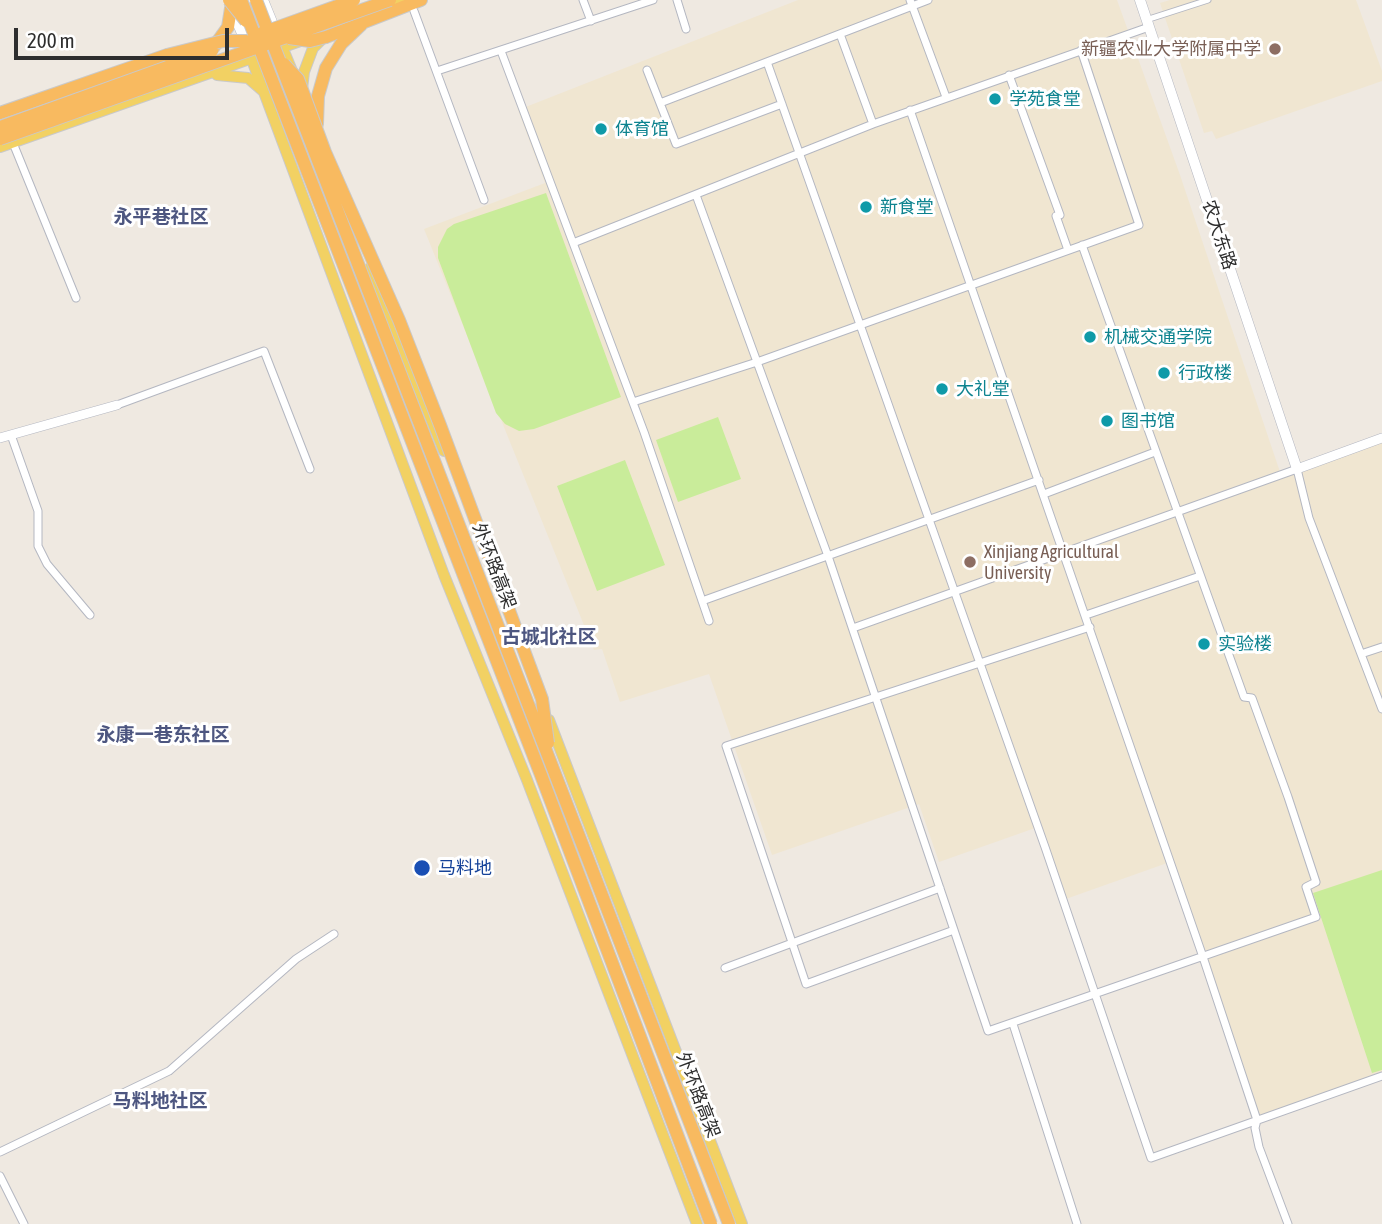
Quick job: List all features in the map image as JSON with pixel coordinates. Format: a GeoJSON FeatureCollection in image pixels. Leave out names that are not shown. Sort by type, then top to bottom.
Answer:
{"type":"FeatureCollection","features":[{"type":"Feature","properties":{"kind":"highway","name":"外环路高架"},"geometry":{"type":"LineString","coordinates":[[256,0],[729,1224]]}},
{"type":"Feature","properties":{"kind":"highway"},"geometry":{"type":"LineString","coordinates":[[0,125],[355,0]]}},
{"type":"Feature","properties":{"kind":"highway"},"geometry":{"type":"LineString","coordinates":[[6,141],[390,0]]}},
{"type":"Feature","properties":{"kind":"highway","name":"外环路高架"},"geometry":{"type":"LineString","coordinates":[[232,2],[541,775],[706,1222]]}},
{"type":"Feature","properties":{"kind":"highway"},"geometry":{"type":"LineString","coordinates":[[232,2],[247,23],[260,30],[292,39],[310,40],[418,5]]}},
{"type":"Feature","properties":{"kind":"highway"},"geometry":{"type":"LineString","coordinates":[[212,49],[228,27],[232,2]]}},
{"type":"Feature","properties":{"kind":"highway"},"geometry":{"type":"LineString","coordinates":[[317,124],[318,96],[326,68],[341,44],[361,25]]}},
{"type":"Feature","properties":{"kind":"highway"},"geometry":{"type":"LineString","coordinates":[[0,113],[167,55],[223,41],[246,41],[268,50],[298,79],[326,152],[399,320],[542,699],[550,762]]}},
{"type":"Feature","properties":{"kind":"main road"},"geometry":{"type":"LineString","coordinates":[[263,0],[433,428],[468,500],[561,755],[741,1224]]}},
{"type":"Feature","properties":{"kind":"main road"},"geometry":{"type":"LineString","coordinates":[[0,125],[355,0]]}},
{"type":"Feature","properties":{"kind":"main road"},"geometry":{"type":"LineString","coordinates":[[0,147],[6,141],[252,60],[403,0]]}},
{"type":"Feature","properties":{"kind":"main road","name":"农大东路"},"geometry":{"type":"LineString","coordinates":[[1140,0],[1297,469]]}},
{"type":"Feature","properties":{"kind":"main road"},"geometry":{"type":"LineString","coordinates":[[232,2],[444,575],[706,1222]]}},
{"type":"Feature","properties":{"kind":"main road"},"geometry":{"type":"LineString","coordinates":[[302,96],[304,72],[313,48],[332,29]]}},
{"type":"Feature","properties":{"kind":"main road"},"geometry":{"type":"LineString","coordinates":[[208,75],[248,78],[263,91]]}},
{"type":"Feature","properties":{"kind":"street"},"geometry":{"type":"LineString","coordinates":[[583,0],[591,21]]}},
{"type":"Feature","properties":{"kind":"street"},"geometry":{"type":"LineString","coordinates":[[437,71],[653,0]]}},
{"type":"Feature","properties":{"kind":"street"},"geometry":{"type":"LineString","coordinates":[[677,0],[686,29]]}},
{"type":"Feature","properties":{"kind":"street"},"geometry":{"type":"LineString","coordinates":[[660,103],[839,34],[911,3],[928,0]]}},
{"type":"Feature","properties":{"kind":"street"},"geometry":{"type":"LineString","coordinates":[[573,243],[873,124],[1082,50],[1208,0]]}},
{"type":"Feature","properties":{"kind":"street"},"geometry":{"type":"LineString","coordinates":[[911,3],[946,97]]}},
{"type":"Feature","properties":{"kind":"street"},"geometry":{"type":"LineString","coordinates":[[418,5],[437,71],[484,201]]}},
{"type":"Feature","properties":{"kind":"street"},"geometry":{"type":"LineString","coordinates":[[839,34],[873,124]]}},
{"type":"Feature","properties":{"kind":"street"},"geometry":{"type":"LineString","coordinates":[[633,402],[757,362],[1139,225],[1082,50]]}},
{"type":"Feature","properties":{"kind":"street"},"geometry":{"type":"LineString","coordinates":[[501,51],[633,402],[709,621]]}},
{"type":"Feature","properties":{"kind":"street"},"geometry":{"type":"LineString","coordinates":[[766,62],[1096,994],[1151,1158],[1382,1076]]}},
{"type":"Feature","properties":{"kind":"street"},"geometry":{"type":"LineString","coordinates":[[647,69],[676,144],[782,104]]}},
{"type":"Feature","properties":{"kind":"street"},"geometry":{"type":"LineString","coordinates":[[1009,75],[1060,215],[1056,216],[1068,250]]}},
{"type":"Feature","properties":{"kind":"street"},"geometry":{"type":"LineString","coordinates":[[910,110],[1203,957],[1257,1120],[1255,1128],[1259,1147],[1288,1224]]}},
{"type":"Feature","properties":{"kind":"street"},"geometry":{"type":"LineString","coordinates":[[6,141],[76,298]]}},
{"type":"Feature","properties":{"kind":"street"},"geometry":{"type":"LineString","coordinates":[[696,195],[828,556],[988,1031],[1316,917],[1306,887],[1317,882],[1252,698],[1244,697],[1082,245]]}},
{"type":"Feature","properties":{"kind":"street"},"geometry":{"type":"LineString","coordinates":[[0,438],[117,405],[264,351],[310,469]]}},
{"type":"Feature","properties":{"kind":"street"},"geometry":{"type":"LineString","coordinates":[[10,435],[38,511],[38,546],[47,564],[90,615]]}},
{"type":"Feature","properties":{"kind":"street"},"geometry":{"type":"LineString","coordinates":[[853,628],[1382,438]]}},
{"type":"Feature","properties":{"kind":"street"},"geometry":{"type":"LineString","coordinates":[[1044,494],[1155,452]]}},
{"type":"Feature","properties":{"kind":"street"},"geometry":{"type":"LineString","coordinates":[[1297,469],[1309,518],[1382,709]]}},
{"type":"Feature","properties":{"kind":"street"},"geometry":{"type":"LineString","coordinates":[[702,601],[1039,480]]}},
{"type":"Feature","properties":{"kind":"street"},"geometry":{"type":"LineString","coordinates":[[1086,615],[1200,576]]}},
{"type":"Feature","properties":{"kind":"street"},"geometry":{"type":"LineString","coordinates":[[954,930],[806,984],[726,746],[1090,627]]}},
{"type":"Feature","properties":{"kind":"street"},"geometry":{"type":"LineString","coordinates":[[1361,654],[1382,647]]}},
{"type":"Feature","properties":{"kind":"street"},"geometry":{"type":"LineString","coordinates":[[725,968],[940,888]]}},
{"type":"Feature","properties":{"kind":"street"},"geometry":{"type":"LineString","coordinates":[[0,1153],[169,1071],[286,968],[334,934]]}},
{"type":"Feature","properties":{"kind":"street"},"geometry":{"type":"LineString","coordinates":[[1013,1024],[1077,1224]]}},
{"type":"Feature","properties":{"kind":"street"},"geometry":{"type":"LineString","coordinates":[[0,1176],[24,1224]]}},
{"type":"Feature","properties":{"kind":"shaded area","name":"Xinjiang Agricultural University"},"geometry":{"type":"Polygon","coordinates":[[[798,0],[1117,0],[1180,175],[1281,475],[1382,438],[1382,1074],[1257,1120],[1170,862],[1063,900],[1038,827],[939,862],[919,804],[772,855],[709,674],[620,702],[602,649],[594,650],[424,229],[545,183],[518,110],[798,0]]]}},
{"type":"Feature","properties":{"kind":"shaded area","name":"新疆农业大学附属中学"},"geometry":{"type":"Polygon","coordinates":[[[1170,0],[1356,0],[1382,71],[1382,81],[1216,139],[1212,131],[1204,133],[1160,3],[1170,0]]]}},
{"type":"Feature","properties":{"kind":"green space"},"geometry":{"type":"Polygon","coordinates":[[[546,193],[621,397],[534,429],[519,431],[505,424],[496,413],[438,258],[438,247],[447,229],[454,224],[546,193]]]}},
{"type":"Feature","properties":{"kind":"green space"},"geometry":{"type":"Polygon","coordinates":[[[718,417],[741,479],[678,502],[656,440],[718,417]]]}},
{"type":"Feature","properties":{"kind":"green space"},"geometry":{"type":"Polygon","coordinates":[[[625,460],[665,565],[597,591],[557,486],[625,460]]]}},
{"type":"Feature","properties":{"kind":"green space"},"geometry":{"type":"Polygon","coordinates":[[[1382,870],[1382,1070],[1372,1073],[1313,893],[1382,870]]]}},
{"type":"Feature","properties":{"kind":"place","name":"新疆农业大学附属中学"},"geometry":{"type":"Point","coordinates":[1275,49]}},
{"type":"Feature","properties":{"kind":"place","name":"学苑食堂"},"geometry":{"type":"Point","coordinates":[995,99]}},
{"type":"Feature","properties":{"kind":"place","name":"体育馆"},"geometry":{"type":"Point","coordinates":[601,129]}},
{"type":"Feature","properties":{"kind":"place","name":"新食堂"},"geometry":{"type":"Point","coordinates":[866,207]}},
{"type":"Feature","properties":{"kind":"place","name":"机械交通学院"},"geometry":{"type":"Point","coordinates":[1090,337]}},
{"type":"Feature","properties":{"kind":"place","name":"行政楼"},"geometry":{"type":"Point","coordinates":[1164,373]}},
{"type":"Feature","properties":{"kind":"place","name":"大礼堂"},"geometry":{"type":"Point","coordinates":[942,389]}},
{"type":"Feature","properties":{"kind":"place","name":"图书馆"},"geometry":{"type":"Point","coordinates":[1107,421]}},
{"type":"Feature","properties":{"kind":"place","name":"Xinjiang Agricultural University"},"geometry":{"type":"Point","coordinates":[970,562]}},
{"type":"Feature","properties":{"kind":"place","name":"实验楼"},"geometry":{"type":"Point","coordinates":[1204,644]}},
{"type":"Feature","properties":{"kind":"place","name":"马料地"},"geometry":{"type":"Point","coordinates":[422,868]}},
{"type":"Feature","properties":{"kind":"district","name":"永平巷社区"},"geometry":{"type":"Point","coordinates":[161,217]}},
{"type":"Feature","properties":{"kind":"district","name":"古城北社区"},"geometry":{"type":"Point","coordinates":[549,637]}},
{"type":"Feature","properties":{"kind":"district","name":"永康一巷东社区"},"geometry":{"type":"Point","coordinates":[163,735]}},
{"type":"Feature","properties":{"kind":"district","name":"马料地社区"},"geometry":{"type":"Point","coordinates":[160,1101]}}]}
